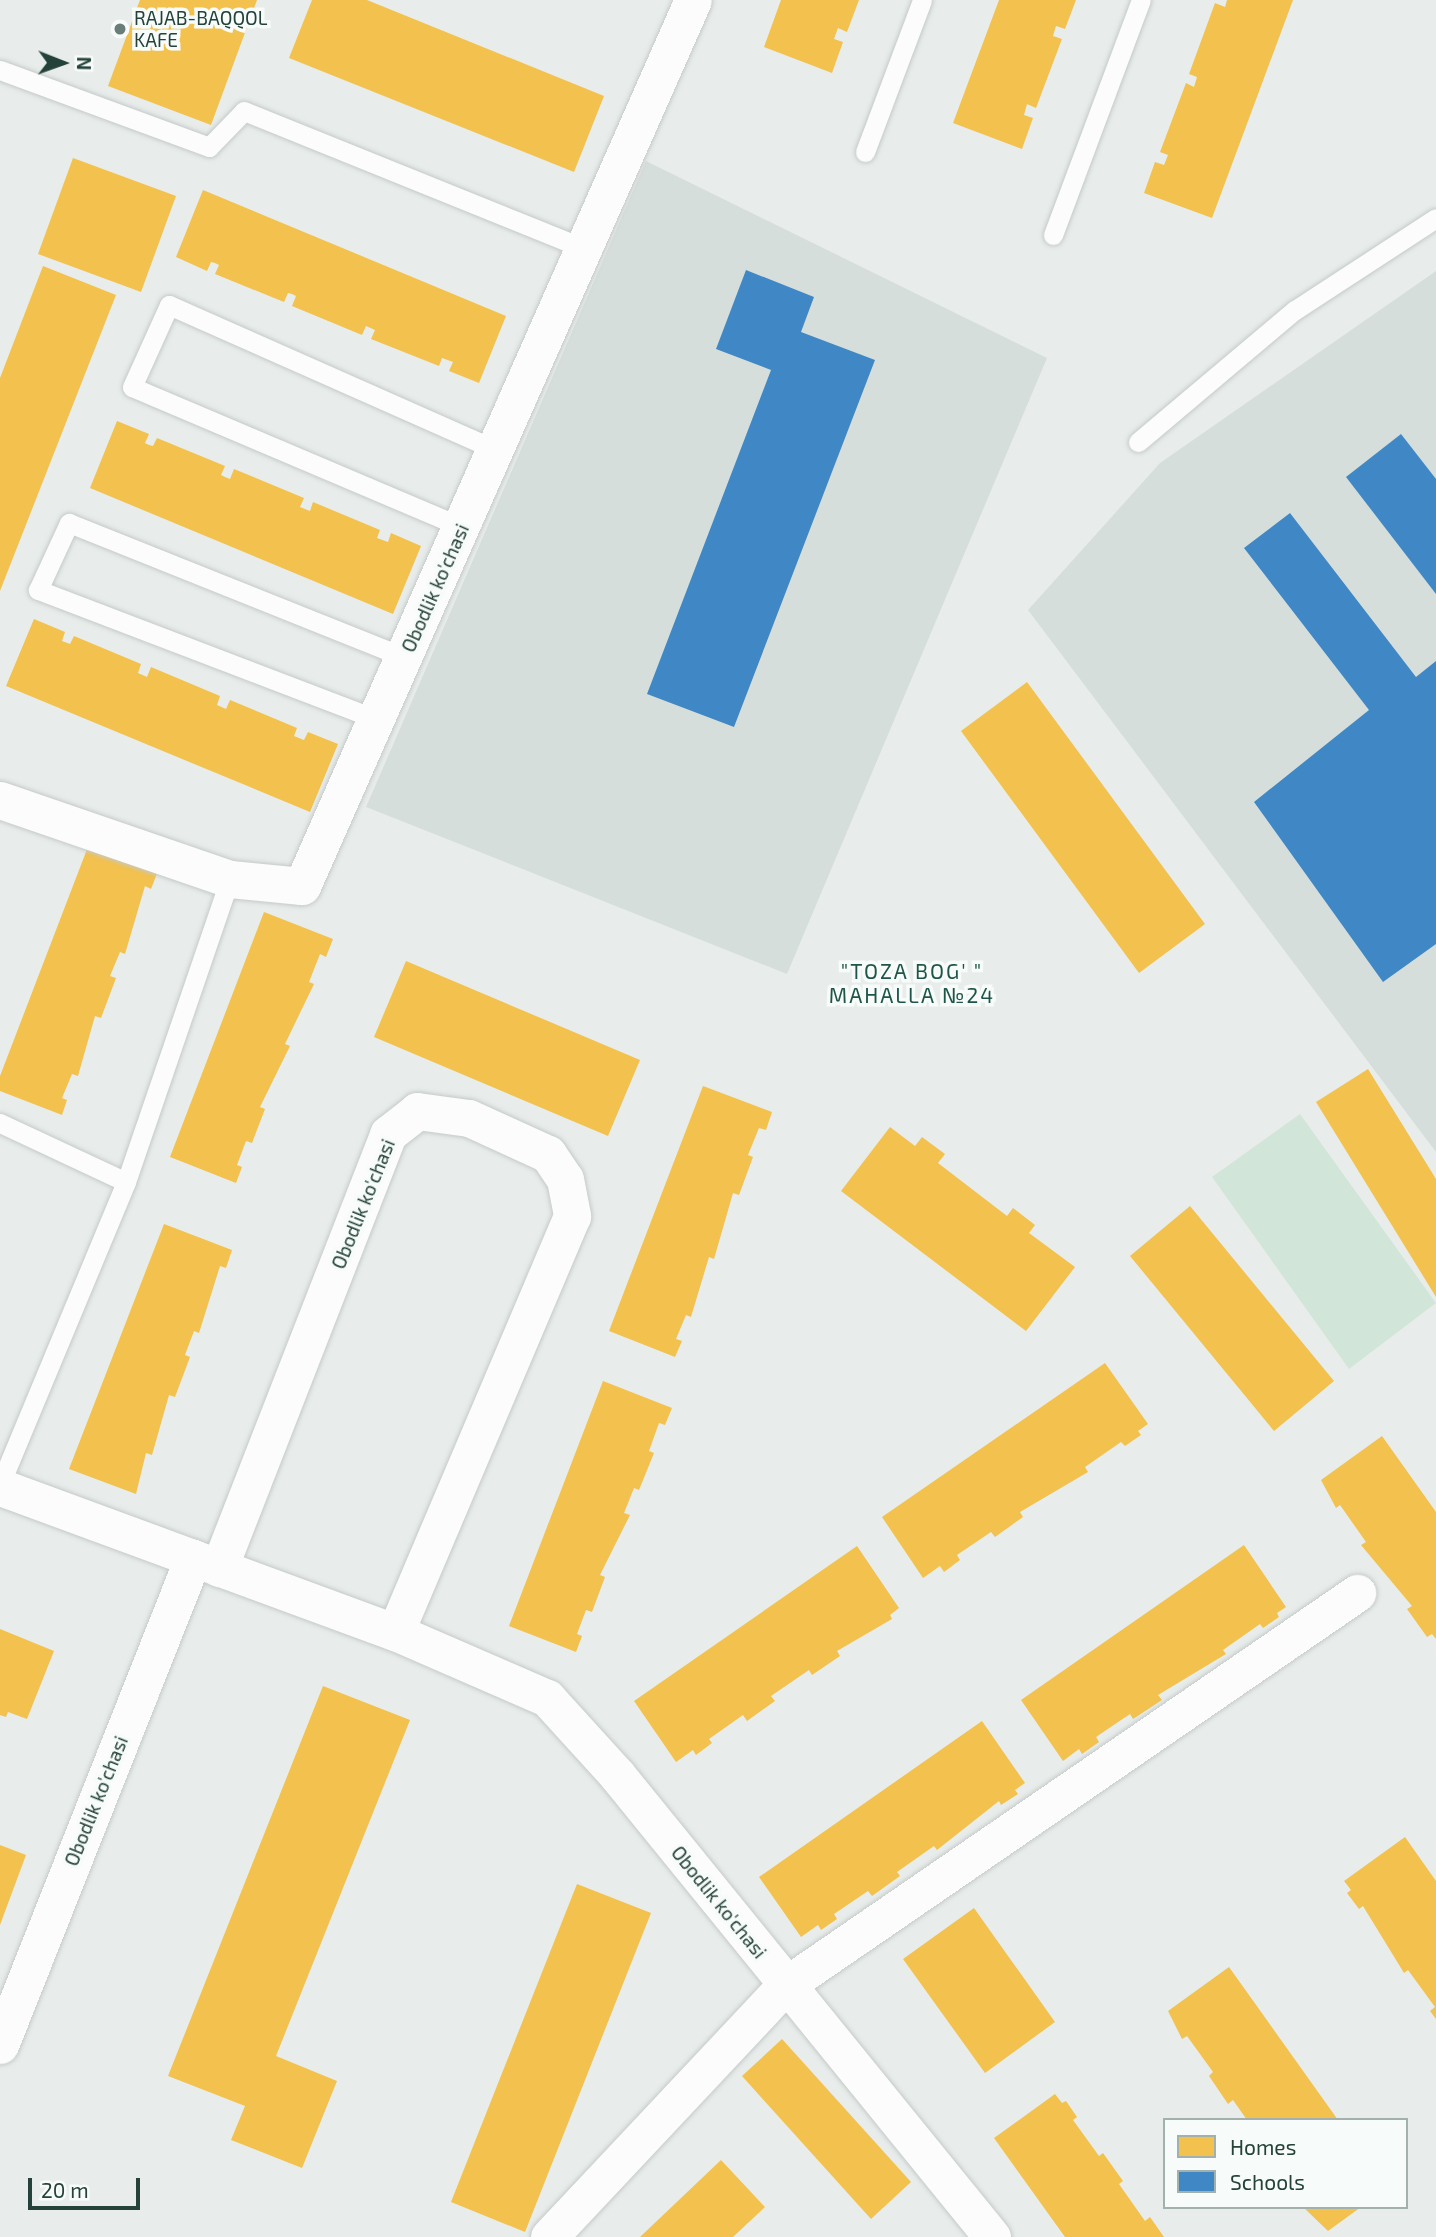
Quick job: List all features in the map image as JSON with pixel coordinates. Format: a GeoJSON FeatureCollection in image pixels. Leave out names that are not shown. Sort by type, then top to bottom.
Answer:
{"type":"FeatureCollection","features":[{"type":"Feature","properties":{"kind":"street","name":"Obodlik ko'chasi"},"geometry":{"type":"LineString","coordinates":[[0,800],[230,879],[302,886],[693,0]]}},
{"type":"Feature","properties":{"kind":"street","name":"Obodlik ko'chasi"},"geometry":{"type":"LineString","coordinates":[[0,2045],[388,1134],[418,1111],[469,1118],[548,1154],[565,1179],[572,1216],[395,1632]]}},
{"type":"Feature","properties":{"kind":"street","name":"Obodlik ko'chasi"},"geometry":{"type":"LineString","coordinates":[[0,1485],[395,1632],[547,1698],[617,1775],[992,2237]]}},
{"type":"Feature","properties":{"kind":"street"},"geometry":{"type":"LineString","coordinates":[[549,2237],[786,1985],[1357,1593]]}},
{"type":"Feature","properties":{"kind":"lane"},"geometry":{"type":"LineString","coordinates":[[864,152],[922,0]]}},
{"type":"Feature","properties":{"kind":"lane"},"geometry":{"type":"LineString","coordinates":[[1053,235],[1141,0]]}},
{"type":"Feature","properties":{"kind":"lane"},"geometry":{"type":"LineString","coordinates":[[0,71],[209,147],[244,111],[585,249]]}},
{"type":"Feature","properties":{"kind":"lane"},"geometry":{"type":"LineString","coordinates":[[1138,442],[1295,310],[1436,218]]}},
{"type":"Feature","properties":{"kind":"lane"},"geometry":{"type":"LineString","coordinates":[[462,527],[132,387],[169,305],[496,450]]}},
{"type":"Feature","properties":{"kind":"lane"},"geometry":{"type":"LineString","coordinates":[[376,719],[38,590],[69,523],[404,657]]}},
{"type":"Feature","properties":{"kind":"lane"},"geometry":{"type":"LineString","coordinates":[[0,1485],[126,1182],[230,879]]}},
{"type":"Feature","properties":{"kind":"lane"},"geometry":{"type":"LineString","coordinates":[[0,1123],[126,1182]]}},
{"type":"Feature","properties":{"kind":"shaded area"},"geometry":{"type":"Polygon","coordinates":[[[646,161],[1047,358],[787,974],[366,807],[646,161]]]}},
{"type":"Feature","properties":{"kind":"shaded area"},"geometry":{"type":"Polygon","coordinates":[[[1436,271],[1436,1152],[1028,610],[1160,463],[1436,271]]]}},
{"type":"Feature","properties":{"kind":"green space"},"geometry":{"type":"Polygon","coordinates":[[[1300,1114],[1436,1303],[1349,1369],[1212,1177],[1300,1114]]]}},
{"type":"Feature","properties":{"kind":"building: Homes"},"geometry":{"type":"Polygon","coordinates":[[[140,0],[257,0],[211,125],[108,86],[140,0]]]}},
{"type":"Feature","properties":{"kind":"building: Homes"},"geometry":{"type":"Polygon","coordinates":[[[312,0],[367,0],[604,96],[574,172],[289,58],[312,0]]]}},
{"type":"Feature","properties":{"kind":"building: Homes"},"geometry":{"type":"Polygon","coordinates":[[[781,0],[859,0],[847,32],[838,28],[834,39],[843,42],[832,73],[764,47],[781,0]]]}},
{"type":"Feature","properties":{"kind":"building: Homes"},"geometry":{"type":"Polygon","coordinates":[[[999,0],[1076,0],[1065,29],[1056,26],[1053,36],[1062,39],[1036,108],[1027,104],[1024,115],[1033,118],[1022,149],[953,123],[999,0]]]}},
{"type":"Feature","properties":{"kind":"building: Homes"},"geometry":{"type":"Polygon","coordinates":[[[1227,0],[1293,0],[1212,218],[1144,193],[1155,162],[1164,165],[1168,155],[1160,152],[1186,83],[1194,87],[1197,77],[1189,74],[1215,3],[1225,7],[1227,0]]]}},
{"type":"Feature","properties":{"kind":"building: Homes"},"geometry":{"type":"Polygon","coordinates":[[[73,158],[176,196],[141,292],[38,254],[73,158]]]}},
{"type":"Feature","properties":{"kind":"building: Homes"},"geometry":{"type":"Polygon","coordinates":[[[203,190],[506,316],[479,383],[449,371],[453,362],[442,358],[439,366],[371,339],[375,330],[366,326],[362,335],[292,306],[296,296],[292,294],[288,293],[284,302],[215,274],[219,265],[215,263],[211,262],[207,271],[176,257],[203,190]]]}},
{"type":"Feature","properties":{"kind":"building: Homes"},"geometry":{"type":"Polygon","coordinates":[[[43,266],[116,295],[0,591],[0,378],[43,266]]]}},
{"type":"Feature","properties":{"kind":"building: Homes"},"geometry":{"type":"Polygon","coordinates":[[[117,421],[149,434],[145,443],[149,445],[153,446],[157,438],[225,466],[221,475],[225,477],[230,479],[234,469],[304,498],[300,507],[310,511],[313,502],[380,530],[377,538],[388,542],[391,533],[421,546],[393,614],[90,488],[117,421]]]}},
{"type":"Feature","properties":{"kind":"building: Homes"},"geometry":{"type":"Polygon","coordinates":[[[34,619],[65,632],[62,641],[70,644],[74,636],[141,664],[138,673],[147,677],[151,667],[220,696],[217,705],[226,709],[230,700],[297,728],[294,736],[304,740],[308,732],[338,744],[310,812],[6,686],[34,619]]]}},
{"type":"Feature","properties":{"kind":"building: Homes"},"geometry":{"type":"Polygon","coordinates":[[[1027,682],[1205,924],[1139,973],[961,731],[1027,682]]]}},
{"type":"Feature","properties":{"kind":"building: Homes"},"geometry":{"type":"Polygon","coordinates":[[[89,844],[158,871],[151,889],[145,886],[125,954],[120,952],[110,976],[116,978],[101,1018],[95,1016],[78,1076],[72,1074],[62,1098],[67,1100],[62,1115],[0,1091],[0,1076],[89,844]]]}},
{"type":"Feature","properties":{"kind":"building: Homes"},"geometry":{"type":"Polygon","coordinates":[[[264,912],[333,939],[326,957],[320,954],[309,982],[314,984],[285,1044],[290,1046],[260,1107],[265,1109],[252,1143],[246,1141],[237,1165],[242,1167],[236,1183],[170,1157],[264,912]]]}},
{"type":"Feature","properties":{"kind":"building: Homes"},"geometry":{"type":"Polygon","coordinates":[[[406,961],[640,1060],[608,1136],[374,1037],[406,961]]]}},
{"type":"Feature","properties":{"kind":"building: Homes"},"geometry":{"type":"Polygon","coordinates":[[[1368,1069],[1436,1179],[1436,1297],[1316,1102],[1368,1069]]]}},
{"type":"Feature","properties":{"kind":"building: Homes"},"geometry":{"type":"Polygon","coordinates":[[[703,1086],[772,1112],[766,1130],[759,1128],[748,1155],[753,1157],[739,1195],[733,1193],[714,1259],[709,1257],[691,1317],[686,1315],[676,1339],[682,1341],[675,1357],[609,1331],[703,1086]]]}},
{"type":"Feature","properties":{"kind":"building: Homes"},"geometry":{"type":"Polygon","coordinates":[[[890,1127],[915,1146],[922,1137],[945,1154],[938,1163],[1007,1216],[1013,1208],[1035,1225],[1029,1233],[1075,1267],[1026,1331],[841,1191],[890,1127]]]}},
{"type":"Feature","properties":{"kind":"building: Homes"},"geometry":{"type":"Polygon","coordinates":[[[1190,1206],[1334,1381],[1274,1431],[1130,1256],[1190,1206]]]}},
{"type":"Feature","properties":{"kind":"building: Homes"},"geometry":{"type":"Polygon","coordinates":[[[164,1224],[232,1250],[226,1268],[220,1266],[199,1333],[194,1331],[185,1355],[190,1357],[175,1397],[169,1395],[152,1455],[146,1453],[136,1494],[69,1469],[164,1224]]]}},
{"type":"Feature","properties":{"kind":"building: Homes"},"geometry":{"type":"Polygon","coordinates":[[[1105,1363],[1148,1424],[1138,1431],[1141,1435],[1125,1446],[1121,1442],[1085,1467],[1088,1472],[1020,1512],[1023,1517],[995,1537],[991,1532],[957,1555],[960,1560],[944,1572],[940,1566],[923,1578],[882,1517],[1105,1363]]]}},
{"type":"Feature","properties":{"kind":"building: Homes"},"geometry":{"type":"Polygon","coordinates":[[[603,1381],[672,1408],[665,1425],[659,1423],[649,1451],[654,1453],[639,1490],[634,1488],[624,1513],[630,1515],[600,1575],[605,1577],[592,1612],[586,1610],[577,1634],[582,1636],[576,1652],[509,1626],[603,1381]]]}},
{"type":"Feature","properties":{"kind":"building: Homes"},"geometry":{"type":"Polygon","coordinates":[[[1382,1436],[1436,1512],[1436,1639],[1432,1634],[1427,1637],[1407,1609],[1412,1606],[1361,1545],[1366,1542],[1340,1505],[1336,1508],[1321,1480],[1382,1436]]]}},
{"type":"Feature","properties":{"kind":"building: Homes"},"geometry":{"type":"Polygon","coordinates":[[[1244,1545],[1286,1607],[1277,1613],[1279,1617],[1263,1628],[1260,1624],[1223,1650],[1226,1654],[1158,1695],[1162,1700],[1133,1719],[1130,1714],[1096,1737],[1099,1742],[1082,1754],[1079,1749],[1063,1761],[1021,1700],[1244,1545]]]}},
{"type":"Feature","properties":{"kind":"building: Homes"},"geometry":{"type":"Polygon","coordinates":[[[857,1546],[899,1608],[890,1615],[892,1619],[837,1651],[840,1656],[812,1675],[809,1670],[771,1696],[775,1701],[747,1721],[743,1715],[709,1739],[712,1743],[696,1755],[693,1750],[676,1762],[634,1701],[857,1546]]]}},
{"type":"Feature","properties":{"kind":"building: Homes"},"geometry":{"type":"Polygon","coordinates":[[[0,1629],[54,1651],[27,1719],[8,1712],[6,1717],[0,1715],[0,1629]]]}},
{"type":"Feature","properties":{"kind":"building: Homes"},"geometry":{"type":"Polygon","coordinates":[[[323,1686],[410,1720],[276,2056],[337,2081],[302,2168],[231,2140],[245,2106],[168,2076],[323,1686]]]}},
{"type":"Feature","properties":{"kind":"building: Homes"},"geometry":{"type":"Polygon","coordinates":[[[982,1721],[1025,1783],[1015,1790],[1018,1794],[1001,1805],[999,1801],[937,1850],[934,1846],[897,1872],[900,1876],[872,1896],[868,1891],[834,1914],[837,1919],[821,1930],[818,1925],[801,1937],[759,1877],[982,1721]]]}},
{"type":"Feature","properties":{"kind":"building: Homes"},"geometry":{"type":"Polygon","coordinates":[[[1405,1837],[1436,1881],[1436,2019],[1430,2011],[1435,2007],[1408,1970],[1404,1973],[1363,1906],[1359,1909],[1347,1893],[1351,1890],[1344,1881],[1405,1837]]]}},
{"type":"Feature","properties":{"kind":"building: Homes"},"geometry":{"type":"Polygon","coordinates":[[[0,1845],[26,1855],[0,1925],[0,1845]]]}},
{"type":"Feature","properties":{"kind":"building: Homes"},"geometry":{"type":"Polygon","coordinates":[[[577,1884],[651,1913],[525,2232],[451,2202],[577,1884]]]}},
{"type":"Feature","properties":{"kind":"building: Homes"},"geometry":{"type":"Polygon","coordinates":[[[974,1908],[1055,2022],[985,2073],[903,1959],[974,1908]]]}},
{"type":"Feature","properties":{"kind":"building: Homes"},"geometry":{"type":"Polygon","coordinates":[[[1229,1967],[1337,2118],[1246,2118],[1233,2100],[1228,2104],[1209,2076],[1213,2072],[1187,2036],[1182,2039],[1168,2011],[1229,1967]]]}},
{"type":"Feature","properties":{"kind":"building: Homes"},"geometry":{"type":"Polygon","coordinates":[[[782,2039],[911,2182],[871,2219],[742,2076],[782,2039]]]}},
{"type":"Feature","properties":{"kind":"building: Homes"},"geometry":{"type":"Polygon","coordinates":[[[1055,2094],[1062,2103],[1066,2101],[1077,2117],[1073,2120],[1099,2156],[1103,2153],[1123,2181],[1119,2184],[1145,2221],[1150,2217],[1164,2237],[1065,2237],[994,2138],[1055,2094]]]}},
{"type":"Feature","properties":{"kind":"building: Homes"},"geometry":{"type":"Polygon","coordinates":[[[721,2160],[765,2207],[733,2237],[640,2237],[721,2160]]]}},
{"type":"Feature","properties":{"kind":"building: Homes"},"geometry":{"type":"Polygon","coordinates":[[[1305,2209],[1358,2209],[1328,2231],[1305,2209]]]}},
{"type":"Feature","properties":{"kind":"building: Schools"},"geometry":{"type":"Polygon","coordinates":[[[746,270],[814,297],[801,332],[875,360],[734,727],[647,694],[771,370],[716,349],[746,270]]]}},
{"type":"Feature","properties":{"kind":"building: Schools"},"geometry":{"type":"Polygon","coordinates":[[[1401,434],[1436,479],[1436,594],[1346,477],[1401,434]]]}},
{"type":"Feature","properties":{"kind":"building: Schools"},"geometry":{"type":"Polygon","coordinates":[[[1290,513],[1416,677],[1436,661],[1436,944],[1383,982],[1254,802],[1369,710],[1244,548],[1290,513]]]}},
{"type":"Feature","properties":{"kind":"place","name":"RAJAB-BAQQOL KAFE"},"geometry":{"type":"Point","coordinates":[120,29]}},
{"type":"Feature","properties":{"kind":"district","name":"\"TOZA BOG' \" MAHALLA №24"},"geometry":{"type":"Point","coordinates":[912,983]}}]}
